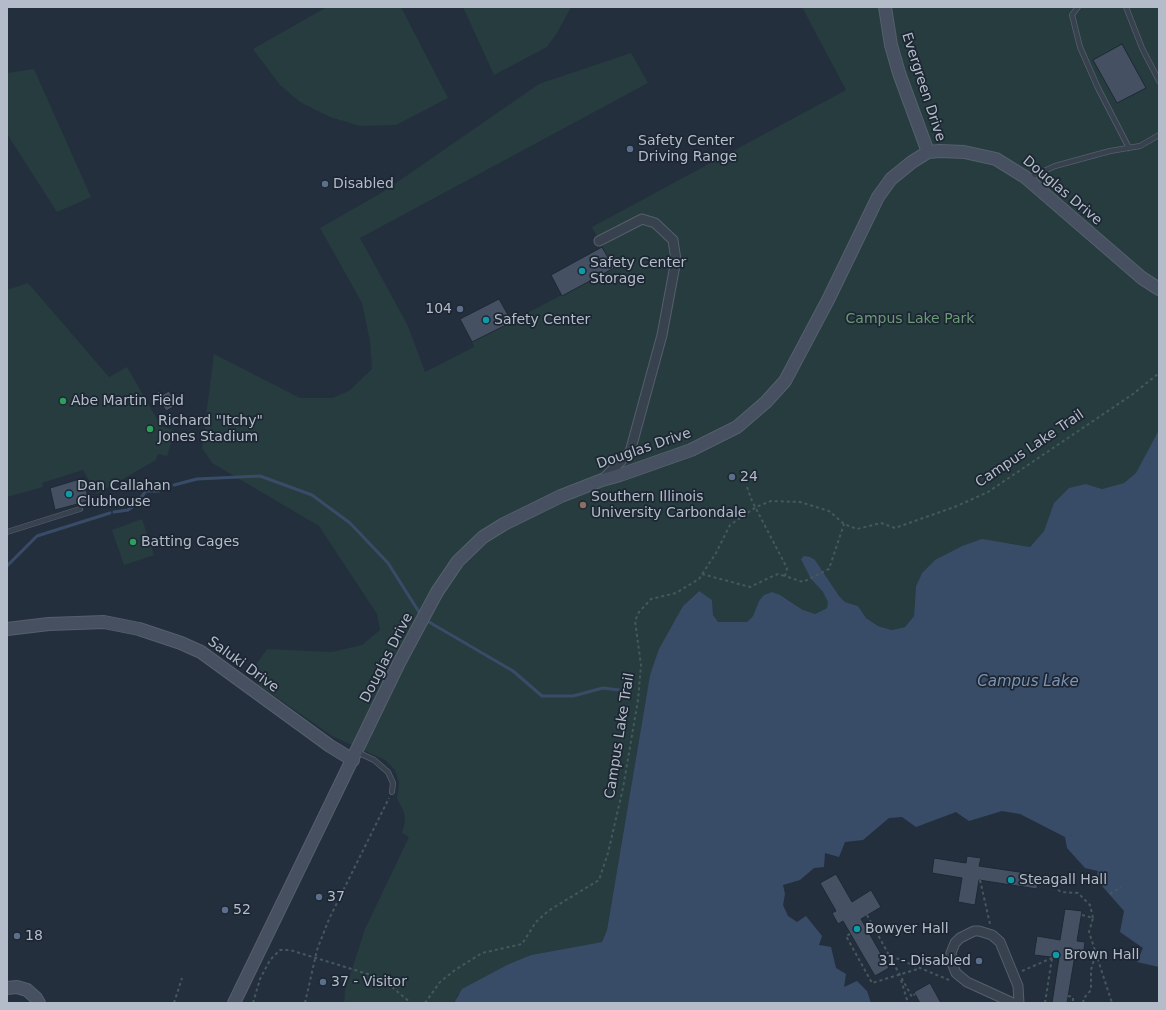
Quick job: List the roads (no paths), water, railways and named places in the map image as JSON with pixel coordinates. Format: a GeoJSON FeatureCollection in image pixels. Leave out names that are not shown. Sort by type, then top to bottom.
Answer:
{"type":"FeatureCollection","features":[{"type":"Feature","properties":{"kind":"street","name":"Evergreen Drive"},"geometry":{"type":"LineString","coordinates":[[885,7],[890,37],[899,73],[928,152]]}},
{"type":"Feature","properties":{"kind":"street","name":"Douglas Drive"},"geometry":{"type":"LineString","coordinates":[[234,1003],[399,663],[437,592],[458,561],[483,537],[504,524],[561,496],[602,480],[691,450],[737,427],[775,393],[785,381],[828,300],[878,197],[891,179],[912,162],[928,152],[964,152],[996,159],[1027,179],[1142,278],[1159,289]]}},
{"type":"Feature","properties":{"kind":"street"},"geometry":{"type":"LineString","coordinates":[[599,241],[642,219],[655,223],[673,240],[676,260],[662,335],[630,452],[602,480]]}},
{"type":"Feature","properties":{"kind":"street","name":"Saluki Drive"},"geometry":{"type":"LineString","coordinates":[[7,629],[49,624],[104,622],[139,629],[182,643],[201,652],[324,742],[355,756]]}},
{"type":"Feature","properties":{"kind":"street"},"geometry":{"type":"LineString","coordinates":[[1013,1003],[967,982],[956,973],[952,963],[951,953],[955,943],[960,938],[968,933],[979,931],[992,935],[1000,942],[1018,986],[1019,1003]]}},
{"type":"Feature","properties":{"kind":"street"},"geometry":{"type":"LineString","coordinates":[[7,988],[18,987],[27,990],[39,1003]]}},
{"type":"Feature","properties":{"kind":"lane"},"geometry":{"type":"LineString","coordinates":[[1078,7],[1072,15],[1080,47],[1098,88],[1129,148]]}},
{"type":"Feature","properties":{"kind":"lane"},"geometry":{"type":"LineString","coordinates":[[1126,7],[1142,48],[1159,81]]}},
{"type":"Feature","properties":{"kind":"lane"},"geometry":{"type":"LineString","coordinates":[[1027,179],[1055,166],[1110,151],[1140,146],[1159,136]]}},
{"type":"Feature","properties":{"kind":"lane"},"geometry":{"type":"LineString","coordinates":[[7,532],[80,509]]}},
{"type":"Feature","properties":{"kind":"lane"},"geometry":{"type":"LineString","coordinates":[[355,756],[374,760],[388,772],[393,783],[392,792]]}},
{"type":"Feature","properties":{"kind":"water","name":"Campus Lake"},"geometry":{"type":"Polygon","coordinates":[[[1159,430],[1159,967],[1137,962],[1143,948],[1120,932],[1124,911],[1096,879],[1098,871],[1085,868],[1067,848],[1065,837],[1020,814],[1002,811],[969,821],[956,812],[916,827],[902,817],[889,818],[863,840],[845,842],[839,857],[825,853],[824,867],[814,868],[800,880],[783,885],[785,894],[783,905],[788,916],[797,922],[806,916],[822,936],[819,945],[831,947],[836,968],[846,974],[844,987],[857,981],[867,991],[871,1003],[454,1003],[462,989],[507,965],[531,955],[602,942],[607,930],[650,675],[659,649],[683,606],[699,591],[712,600],[713,615],[718,622],[747,622],[753,616],[759,601],[764,595],[772,592],[780,595],[803,610],[815,614],[827,608],[828,602],[823,592],[811,579],[801,559],[804,556],[810,557],[815,560],[839,596],[845,602],[858,606],[866,618],[878,626],[892,630],[905,627],[914,616],[916,586],[922,573],[935,560],[962,546],[982,539],[1030,547],[1044,531],[1054,503],[1069,488],[1086,484],[1102,489],[1124,483],[1136,473],[1159,430]]]}},
{"type":"Feature","properties":{"kind":"waterway"},"geometry":{"type":"LineString","coordinates":[[174,485],[197,479],[260,476],[312,495],[350,523],[388,563],[419,612]]}},
{"type":"Feature","properties":{"kind":"waterway"},"geometry":{"type":"LineString","coordinates":[[114,512],[128,510],[135,505],[146,491],[159,491],[165,487]]}},
{"type":"Feature","properties":{"kind":"waterway"},"geometry":{"type":"LineString","coordinates":[[7,566],[37,536],[110,513]]}},
{"type":"Feature","properties":{"kind":"waterway"},"geometry":{"type":"LineString","coordinates":[[429,622],[513,671],[542,696],[573,696],[603,688],[619,690]]}},
{"type":"Feature","properties":{"kind":"place","name":"Safety Center Driving Range"},"geometry":{"type":"Point","coordinates":[630,149]}},
{"type":"Feature","properties":{"kind":"place","name":"Disabled"},"geometry":{"type":"Point","coordinates":[325,184]}},
{"type":"Feature","properties":{"kind":"place","name":"Safety Center Storage"},"geometry":{"type":"Point","coordinates":[582,271]}},
{"type":"Feature","properties":{"kind":"place","name":"104"},"geometry":{"type":"Point","coordinates":[460,309]}},
{"type":"Feature","properties":{"kind":"place","name":"Safety Center"},"geometry":{"type":"Point","coordinates":[486,320]}},
{"type":"Feature","properties":{"kind":"place","name":"Abe Martin Field"},"geometry":{"type":"Point","coordinates":[63,401]}},
{"type":"Feature","properties":{"kind":"place","name":"Richard \"Itchy\" Jones Stadium"},"geometry":{"type":"Point","coordinates":[150,429]}},
{"type":"Feature","properties":{"kind":"place","name":"24"},"geometry":{"type":"Point","coordinates":[732,477]}},
{"type":"Feature","properties":{"kind":"place","name":"Dan Callahan Clubhouse"},"geometry":{"type":"Point","coordinates":[69,494]}},
{"type":"Feature","properties":{"kind":"place","name":"Southern Illinois University Carbondale"},"geometry":{"type":"Point","coordinates":[583,505]}},
{"type":"Feature","properties":{"kind":"place","name":"Batting Cages"},"geometry":{"type":"Point","coordinates":[133,542]}},
{"type":"Feature","properties":{"kind":"place","name":"Steagall Hall"},"geometry":{"type":"Point","coordinates":[1011,880]}},
{"type":"Feature","properties":{"kind":"place","name":"37"},"geometry":{"type":"Point","coordinates":[319,897]}},
{"type":"Feature","properties":{"kind":"place","name":"52"},"geometry":{"type":"Point","coordinates":[225,910]}},
{"type":"Feature","properties":{"kind":"place","name":"Bowyer Hall"},"geometry":{"type":"Point","coordinates":[857,929]}},
{"type":"Feature","properties":{"kind":"place","name":"18"},"geometry":{"type":"Point","coordinates":[17,936]}},
{"type":"Feature","properties":{"kind":"place","name":"Brown Hall"},"geometry":{"type":"Point","coordinates":[1056,955]}},
{"type":"Feature","properties":{"kind":"place","name":"31 - Disabled"},"geometry":{"type":"Point","coordinates":[979,961]}},
{"type":"Feature","properties":{"kind":"place","name":"37 - Visitor"},"geometry":{"type":"Point","coordinates":[323,982]}},
{"type":"Feature","properties":{"kind":"park label","name":"Campus Lake Park"},"geometry":{"type":"Point","coordinates":[910,319]}}]}
